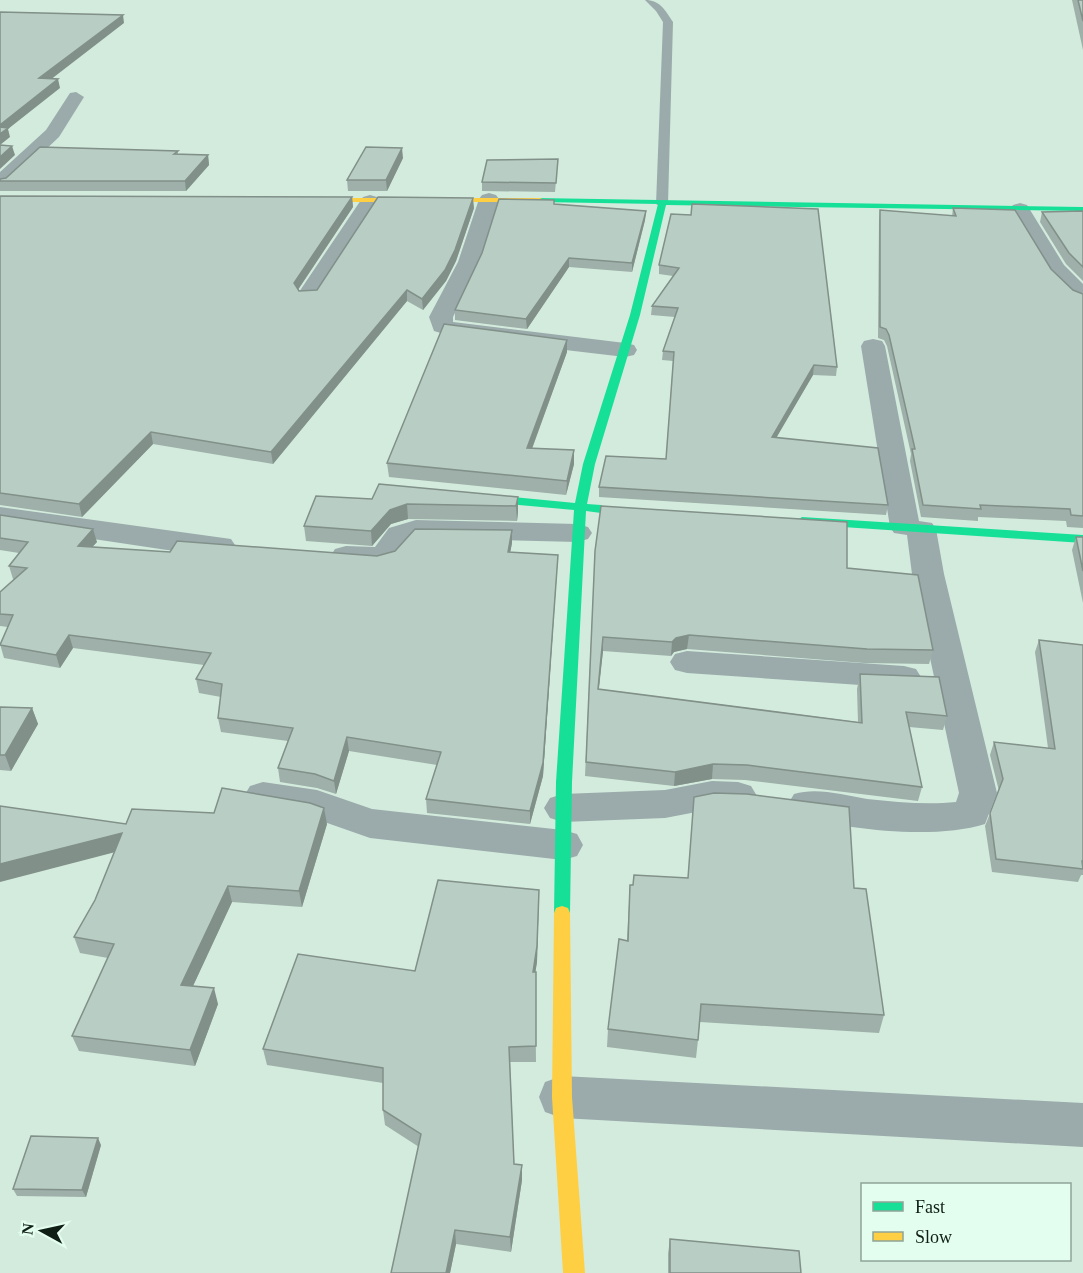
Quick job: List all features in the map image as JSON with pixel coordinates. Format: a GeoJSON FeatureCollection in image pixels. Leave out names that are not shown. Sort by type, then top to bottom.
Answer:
{"type":"FeatureCollection","features":[{"type":"Feature","properties":{"kind":"street"},"geometry":{"type":"LineString","coordinates":[[0,182],[48,139],[62,123],[76,97]]}},
{"type":"Feature","properties":{"kind":"street"},"geometry":{"type":"LineString","coordinates":[[489,199],[469,262],[441,317],[442,326],[454,330],[625,350]]}},
{"type":"Feature","properties":{"kind":"street"},"geometry":{"type":"LineString","coordinates":[[299,200],[489,199],[662,204],[1083,209]]}},
{"type":"Feature","properties":{"kind":"street"},"geometry":{"type":"LineString","coordinates":[[308,295],[370,201]]}},
{"type":"Feature","properties":{"kind":"street"},"geometry":{"type":"LineString","coordinates":[[574,1273],[562,1097],[560,1000],[563,808],[578,520],[608,396],[625,350],[662,204]]}},
{"type":"Feature","properties":{"kind":"street"},"geometry":{"type":"LineString","coordinates":[[1020,209],[1055,269],[1083,297]]}},
{"type":"Feature","properties":{"kind":"street"},"geometry":{"type":"LineString","coordinates":[[563,808],[665,804],[712,795],[921,818],[950,818],[971,814],[978,793],[954,678],[928,574],[913,528],[873,346]]}},
{"type":"Feature","properties":{"kind":"street"},"geometry":{"type":"LineString","coordinates":[[455,495],[578,520]]}},
{"type":"Feature","properties":{"kind":"street"},"geometry":{"type":"LineString","coordinates":[[314,552],[378,558],[388,553],[400,534],[416,529],[578,520],[614,509]]}},
{"type":"Feature","properties":{"kind":"street"},"geometry":{"type":"LineString","coordinates":[[0,516],[166,541],[245,546]]}},
{"type":"Feature","properties":{"kind":"street"},"geometry":{"type":"LineString","coordinates":[[789,520],[1083,539]]}},
{"type":"Feature","properties":{"kind":"street"},"geometry":{"type":"LineString","coordinates":[[687,662],[864,676],[954,678]]}},
{"type":"Feature","properties":{"kind":"street"},"geometry":{"type":"LineString","coordinates":[[235,791],[317,804],[370,823],[563,845]]}},
{"type":"Feature","properties":{"kind":"street"},"geometry":{"type":"LineString","coordinates":[[562,1097],[1083,1125]]}},
{"type":"Feature","properties":{"kind":"lane"},"geometry":{"type":"LineString","coordinates":[[649,0],[660,9],[668,22],[662,204]]}},
{"type":"Feature","properties":{"kind":"building"},"geometry":{"type":"Polygon","coordinates":[[[1078,0],[1083,0],[1083,21],[1078,0]]]}},
{"type":"Feature","properties":{"kind":"building"},"geometry":{"type":"Polygon","coordinates":[[[0,12],[123,15],[39,78],[58,79],[0,125],[0,12]]]}},
{"type":"Feature","properties":{"kind":"building"},"geometry":{"type":"Polygon","coordinates":[[[0,127],[8,128],[0,134],[0,127]]]}},
{"type":"Feature","properties":{"kind":"building"},"geometry":{"type":"Polygon","coordinates":[[[0,145],[12,146],[0,157],[0,145]]]}},
{"type":"Feature","properties":{"kind":"building"},"geometry":{"type":"Polygon","coordinates":[[[40,147],[178,151],[174,154],[208,155],[185,181],[0,181],[40,147]]]}},
{"type":"Feature","properties":{"kind":"building"},"geometry":{"type":"Polygon","coordinates":[[[366,147],[402,148],[386,180],[347,180],[366,147]]]}},
{"type":"Feature","properties":{"kind":"building"},"geometry":{"type":"Polygon","coordinates":[[[558,159],[556,183],[482,182],[487,160],[558,159]]]}},
{"type":"Feature","properties":{"kind":"building"},"geometry":{"type":"Polygon","coordinates":[[[0,196],[352,197],[294,283],[299,291],[317,290],[378,197],[473,198],[455,250],[445,270],[422,299],[407,290],[271,452],[151,432],[79,504],[0,493],[0,196]]]}},
{"type":"Feature","properties":{"kind":"building"},"geometry":{"type":"Polygon","coordinates":[[[499,199],[554,200],[554,204],[646,211],[632,263],[569,258],[526,319],[455,310],[482,253],[499,199]]]}},
{"type":"Feature","properties":{"kind":"building"},"geometry":{"type":"Polygon","coordinates":[[[692,204],[818,209],[837,367],[814,365],[772,437],[878,448],[888,505],[599,487],[606,456],[666,459],[674,352],[663,351],[678,308],[652,306],[679,268],[659,265],[671,214],[691,215],[692,204]]]}},
{"type":"Feature","properties":{"kind":"building"},"geometry":{"type":"Polygon","coordinates":[[[953,208],[1015,210],[1051,269],[1073,290],[1083,294],[1083,516],[1071,515],[1070,509],[980,505],[981,509],[923,505],[912,449],[915,449],[889,335],[886,329],[880,327],[880,210],[956,216],[953,208]]]}},
{"type":"Feature","properties":{"kind":"building"},"geometry":{"type":"Polygon","coordinates":[[[1083,211],[1083,267],[1069,253],[1042,212],[1083,211]]]}},
{"type":"Feature","properties":{"kind":"building"},"geometry":{"type":"Polygon","coordinates":[[[444,324],[567,340],[527,448],[574,450],[567,481],[387,463],[444,324]]]}},
{"type":"Feature","properties":{"kind":"building"},"geometry":{"type":"Polygon","coordinates":[[[379,484],[518,497],[516,506],[407,504],[390,510],[371,531],[304,526],[316,496],[372,499],[379,484]]]}},
{"type":"Feature","properties":{"kind":"building"},"geometry":{"type":"Polygon","coordinates":[[[601,506],[847,522],[847,568],[918,575],[933,650],[867,649],[689,635],[676,638],[672,642],[603,637],[598,689],[862,723],[860,674],[939,677],[947,716],[906,712],[922,787],[747,765],[713,764],[675,772],[586,762],[595,551],[601,506]]]}},
{"type":"Feature","properties":{"kind":"building"},"geometry":{"type":"Polygon","coordinates":[[[0,515],[93,529],[78,546],[170,552],[177,541],[377,556],[395,551],[415,529],[512,530],[508,552],[558,555],[543,763],[530,811],[426,799],[441,752],[347,737],[334,781],[315,774],[278,768],[293,728],[218,718],[222,684],[196,679],[211,653],[69,635],[56,655],[0,645],[13,615],[0,614],[0,592],[27,568],[9,566],[28,542],[0,538],[0,515]]]}},
{"type":"Feature","properties":{"kind":"building"},"geometry":{"type":"Polygon","coordinates":[[[1076,537],[1083,537],[1083,571],[1076,537]]]}},
{"type":"Feature","properties":{"kind":"building"},"geometry":{"type":"Polygon","coordinates":[[[1039,640],[1083,645],[1083,869],[996,859],[990,813],[1003,779],[994,742],[1055,749],[1039,640]]]}},
{"type":"Feature","properties":{"kind":"building"},"geometry":{"type":"Polygon","coordinates":[[[0,707],[32,708],[5,755],[0,755],[0,707]]]}},
{"type":"Feature","properties":{"kind":"building"},"geometry":{"type":"Polygon","coordinates":[[[222,788],[310,803],[324,808],[299,891],[228,886],[181,985],[214,988],[190,1050],[72,1036],[114,944],[74,937],[95,900],[122,833],[0,864],[0,806],[126,824],[132,809],[214,813],[222,788]]]}},
{"type":"Feature","properties":{"kind":"building"},"geometry":{"type":"Polygon","coordinates":[[[714,793],[747,794],[849,807],[854,888],[866,889],[884,1015],[701,1004],[698,1040],[608,1029],[619,939],[628,941],[630,885],[633,885],[634,875],[688,878],[694,797],[714,793]]]}},
{"type":"Feature","properties":{"kind":"building"},"geometry":{"type":"Polygon","coordinates":[[[438,880],[539,890],[537,946],[533,972],[536,972],[536,1046],[509,1047],[514,1164],[522,1165],[510,1237],[455,1230],[446,1273],[391,1273],[421,1134],[383,1110],[383,1068],[263,1049],[298,954],[415,971],[438,880]]]}},
{"type":"Feature","properties":{"kind":"building"},"geometry":{"type":"Polygon","coordinates":[[[31,1136],[98,1138],[82,1190],[13,1189],[31,1136]]]}},
{"type":"Feature","properties":{"kind":"building"},"geometry":{"type":"Polygon","coordinates":[[[670,1239],[799,1251],[801,1273],[670,1273],[670,1239]]]}},
{"type":"Feature","properties":{"kind":"traffic: fast"},"geometry":{"type":"LineString","coordinates":[[540,200],[1083,209]]}},
{"type":"Feature","properties":{"kind":"traffic: fast"},"geometry":{"type":"LineString","coordinates":[[562,913],[564,782],[580,510],[589,464],[635,315],[662,204]]}},
{"type":"Feature","properties":{"kind":"traffic: fast"},"geometry":{"type":"LineString","coordinates":[[473,497],[601,509]]}},
{"type":"Feature","properties":{"kind":"traffic: fast"},"geometry":{"type":"LineString","coordinates":[[802,521],[1083,539]]}},
{"type":"Feature","properties":{"kind":"traffic: slow"},"geometry":{"type":"LineString","coordinates":[[308,200],[540,200]]}},
{"type":"Feature","properties":{"kind":"traffic: slow"},"geometry":{"type":"LineString","coordinates":[[562,913],[562,1097],[574,1273]]}}]}
